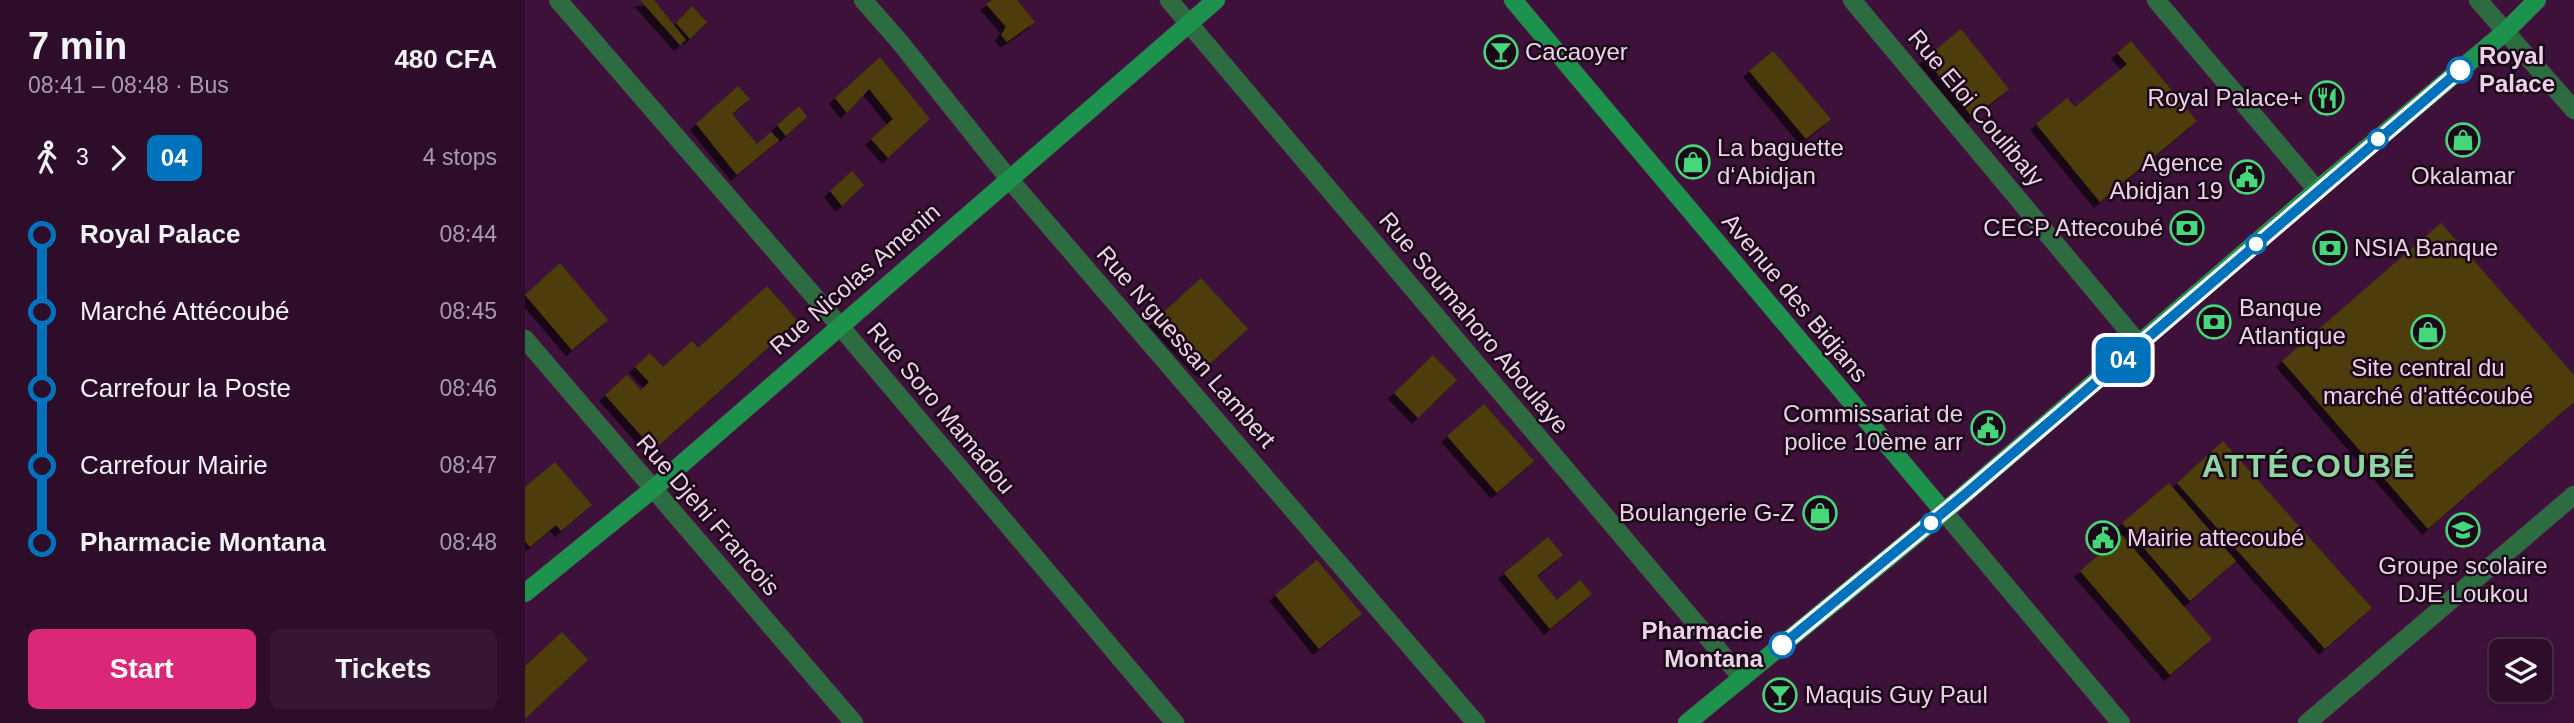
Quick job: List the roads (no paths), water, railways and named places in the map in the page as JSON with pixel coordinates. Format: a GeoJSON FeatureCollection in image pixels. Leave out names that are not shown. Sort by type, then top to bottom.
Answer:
{"type":"FeatureCollection","features":[{"type":"Feature","properties":{"kind":"street","name":"Rue Soro Mamadou"},"geometry":{"type":"LineString","coordinates":[[558,0],[839,325],[1175,723]]}},
{"type":"Feature","properties":{"kind":"street","name":"Rue N'guessan Lambert"},"geometry":{"type":"LineString","coordinates":[[863,0],[1009,179],[1476,723]]}},
{"type":"Feature","properties":{"kind":"street","name":"Rue Soumahoro Aboulaye"},"geometry":{"type":"LineString","coordinates":[[1169,0],[1742,678]]}},
{"type":"Feature","properties":{"kind":"street","name":"Rue Nicolas Amenin"},"geometry":{"type":"LineString","coordinates":[[525,593],[653,489],[1216,0]]}},
{"type":"Feature","properties":{"kind":"street","name":"Avenue des Bidjans"},"geometry":{"type":"LineString","coordinates":[[1513,0],[2121,723]]}},
{"type":"Feature","properties":{"kind":"street","name":"Rue Eloi Coulibaly"},"geometry":{"type":"LineString","coordinates":[[1852,0],[2140,345]]}},
{"type":"Feature","properties":{"kind":"street"},"geometry":{"type":"LineString","coordinates":[[2156,0],[2317,190]]}},
{"type":"Feature","properties":{"kind":"street"},"geometry":{"type":"LineString","coordinates":[[2478,0],[2574,110]]}},
{"type":"Feature","properties":{"kind":"street"},"geometry":{"type":"LineString","coordinates":[[1687,723],[1944,512],[2317,190],[2505,32],[2537,0]]}},
{"type":"Feature","properties":{"kind":"street","name":"Rue Djehi Francois"},"geometry":{"type":"LineString","coordinates":[[525,339],[854,723]]}},
{"type":"Feature","properties":{"kind":"street"},"geometry":{"type":"LineString","coordinates":[[2307,723],[2574,495]]}},
{"type":"Feature","properties":{"kind":"place","name":"Cacaoyer"},"geometry":{"type":"Point","coordinates":[1501,52]}},
{"type":"Feature","properties":{"kind":"place","name":"Royal Palace"},"geometry":{"type":"Point","coordinates":[2460,70]}},
{"type":"Feature","properties":{"kind":"place","name":"Royal Palace+"},"geometry":{"type":"Point","coordinates":[2327,98]}},
{"type":"Feature","properties":{"kind":"place","name":"Okalamar"},"geometry":{"type":"Point","coordinates":[2463,140]}},
{"type":"Feature","properties":{"kind":"place","name":"La baguette d‘Abidjan"},"geometry":{"type":"Point","coordinates":[1693,162]}},
{"type":"Feature","properties":{"kind":"place","name":"Agence Abidjan 19"},"geometry":{"type":"Point","coordinates":[2247,177]}},
{"type":"Feature","properties":{"kind":"place","name":"CECP Attecoubé"},"geometry":{"type":"Point","coordinates":[2187,228]}},
{"type":"Feature","properties":{"kind":"place","name":"NSIA Banque"},"geometry":{"type":"Point","coordinates":[2330,248]}},
{"type":"Feature","properties":{"kind":"place","name":"Banque Atlantique"},"geometry":{"type":"Point","coordinates":[2214,322]}},
{"type":"Feature","properties":{"kind":"place","name":"Site central du marché d'attécoubé"},"geometry":{"type":"Point","coordinates":[2428,332]}},
{"type":"Feature","properties":{"kind":"place","name":"Commissariat de police 10ème arr"},"geometry":{"type":"Point","coordinates":[1988,428]}},
{"type":"Feature","properties":{"kind":"place","name":"Boulangerie G-Z"},"geometry":{"type":"Point","coordinates":[1820,513]}},
{"type":"Feature","properties":{"kind":"place","name":"Groupe scolaire DJE Loukou"},"geometry":{"type":"Point","coordinates":[2463,530]}},
{"type":"Feature","properties":{"kind":"place","name":"Mairie attecoubé"},"geometry":{"type":"Point","coordinates":[2103,538]}},
{"type":"Feature","properties":{"kind":"place","name":"Pharmacie Montana"},"geometry":{"type":"Point","coordinates":[1782,645]}},
{"type":"Feature","properties":{"kind":"place","name":"Maquis Guy Paul"},"geometry":{"type":"Point","coordinates":[1780,695]}},
{"type":"Feature","properties":{"kind":"district","name":"ATTÉCOUBÉ"},"geometry":{"type":"Point","coordinates":[2309,466]}}]}
